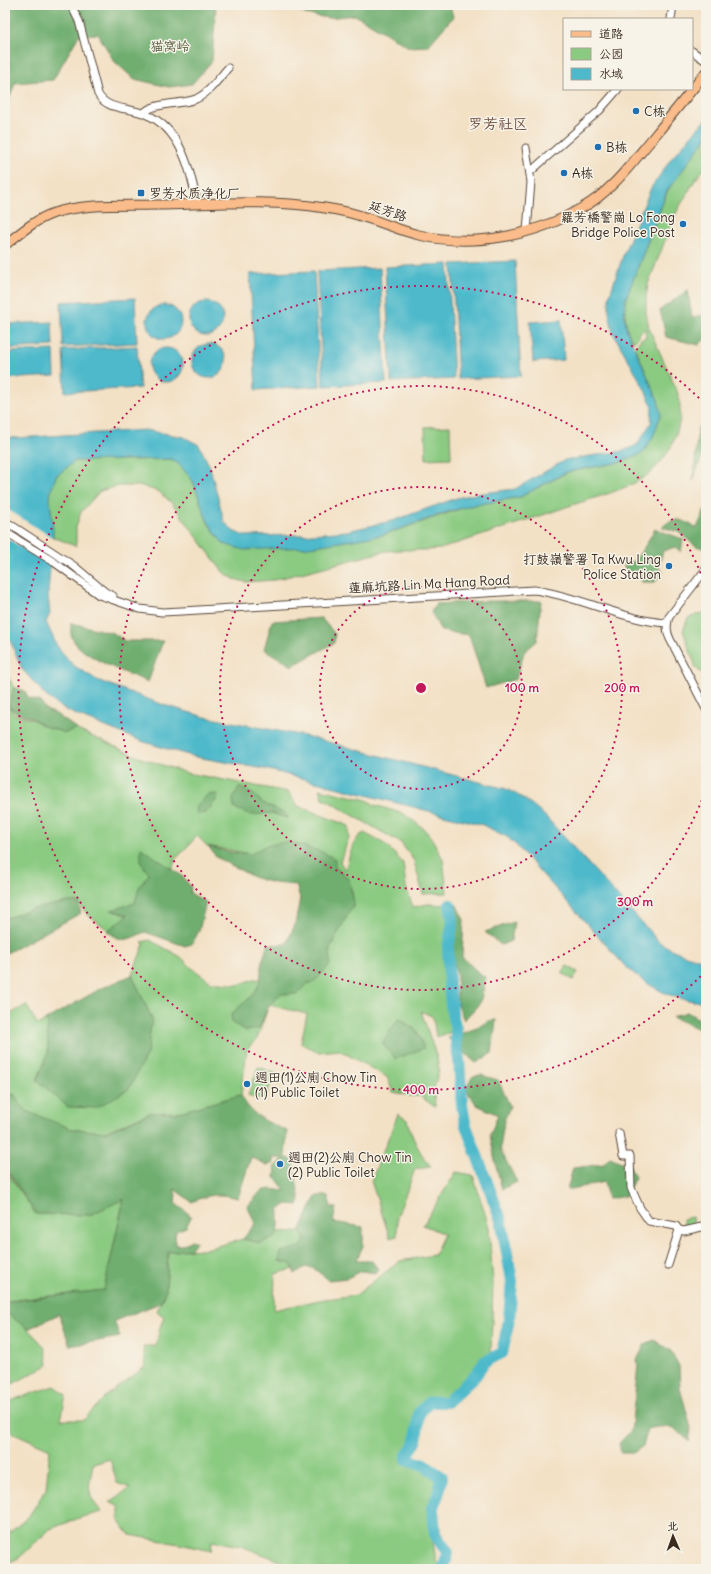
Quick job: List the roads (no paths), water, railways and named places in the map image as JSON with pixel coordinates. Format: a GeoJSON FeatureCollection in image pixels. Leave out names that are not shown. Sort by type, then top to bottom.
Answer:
{"type":"FeatureCollection","features":[{"type":"Feature","properties":{"kind":"main road","name":"延芳路"},"geometry":{"type":"LineString","coordinates":[[693,88],[706,72]]}},
{"type":"Feature","properties":{"kind":"main road","name":"延芳路"},"geometry":{"type":"LineString","coordinates":[[5,245],[28,226],[54,213],[69,210],[121,206],[255,202],[280,203],[323,208],[365,217],[418,235],[454,241],[491,239],[527,231],[582,209],[607,190],[644,149],[692,90]]}},
{"type":"Feature","properties":{"kind":"street"},"geometry":{"type":"LineString","coordinates":[[71,5],[79,21],[98,94],[102,100],[109,105],[144,113],[160,122],[168,130],[179,146],[191,175],[197,204]]}},
{"type":"Feature","properties":{"kind":"street"},"geometry":{"type":"LineString","coordinates":[[671,18],[673,5]]}},
{"type":"Feature","properties":{"kind":"street"},"geometry":{"type":"LineString","coordinates":[[693,52],[706,61]]}},
{"type":"Feature","properties":{"kind":"street"},"geometry":{"type":"LineString","coordinates":[[144,113],[157,106],[183,103],[198,98],[214,85],[228,68]]}},
{"type":"Feature","properties":{"kind":"street"},"geometry":{"type":"LineString","coordinates":[[530,172],[599,111],[617,90]]}},
{"type":"Feature","properties":{"kind":"street"},"geometry":{"type":"LineString","coordinates":[[526,148],[530,172],[527,231]]}},
{"type":"Feature","properties":{"kind":"street","name":"蓮麻坑路 Lin Ma Hang Road"},"geometry":{"type":"LineString","coordinates":[[5,521],[56,559]]}},
{"type":"Feature","properties":{"kind":"street","name":"蓮麻坑路 Lin Ma Hang Road"},"geometry":{"type":"LineString","coordinates":[[5,532],[56,559],[74,566],[122,604],[140,609],[162,612],[534,590],[553,594],[642,620],[667,623]]}},
{"type":"Feature","properties":{"kind":"street"},"geometry":{"type":"LineString","coordinates":[[706,569],[675,609],[667,623],[667,632],[670,639],[706,709]]}},
{"type":"Feature","properties":{"kind":"street"},"geometry":{"type":"LineString","coordinates":[[619,1133],[623,1156],[630,1156],[631,1188],[640,1208],[649,1221],[676,1226],[679,1230],[686,1231],[706,1226]]}},
{"type":"Feature","properties":{"kind":"street"},"geometry":{"type":"LineString","coordinates":[[668,1265],[679,1230]]}},
{"type":"Feature","properties":{"kind":"water"},"geometry":{"type":"Polygon","coordinates":[[[706,119],[706,138],[667,191],[626,298],[624,314],[627,331],[658,400],[661,414],[654,435],[643,453],[621,462],[567,472],[520,497],[469,506],[383,535],[309,547],[244,550],[224,544],[207,520],[193,481],[180,465],[171,459],[75,461],[56,476],[51,490],[50,500],[53,531],[48,594],[50,614],[46,622],[57,646],[73,665],[97,680],[164,705],[205,717],[305,736],[506,789],[517,795],[546,817],[659,942],[681,954],[706,959],[706,1002],[672,996],[652,986],[633,973],[624,965],[516,845],[507,837],[483,825],[265,769],[196,757],[174,751],[141,741],[74,714],[59,706],[46,696],[22,669],[5,628],[5,437],[16,438],[145,430],[184,437],[199,445],[210,467],[224,521],[233,531],[244,536],[301,535],[347,531],[392,521],[457,498],[515,489],[565,460],[623,451],[637,445],[651,423],[652,405],[613,333],[609,312],[609,297],[624,253],[651,188],[671,159],[706,119]]]}},
{"type":"Feature","properties":{"kind":"water"},"geometry":{"type":"Polygon","coordinates":[[[515,261],[521,376],[458,379],[452,264],[515,261]]]}},
{"type":"Feature","properties":{"kind":"water"},"geometry":{"type":"Polygon","coordinates":[[[448,264],[454,379],[391,382],[385,267],[448,264]]]}},
{"type":"Feature","properties":{"kind":"water"},"geometry":{"type":"Polygon","coordinates":[[[380,268],[386,383],[323,386],[317,271],[380,268]]]}},
{"type":"Feature","properties":{"kind":"water"},"geometry":{"type":"Polygon","coordinates":[[[314,271],[320,386],[256,390],[250,274],[314,271]]]}},
{"type":"Feature","properties":{"kind":"water"},"geometry":{"type":"Polygon","coordinates":[[[135,298],[137,343],[63,347],[61,302],[135,298]]]}},
{"type":"Feature","properties":{"kind":"water"},"geometry":{"type":"Polygon","coordinates":[[[209,302],[218,307],[222,312],[222,326],[218,331],[213,335],[203,336],[199,335],[190,326],[189,316],[190,312],[199,303],[209,302]]]}},
{"type":"Feature","properties":{"kind":"water"},"geometry":{"type":"Polygon","coordinates":[[[167,305],[176,310],[180,315],[180,329],[176,334],[171,338],[161,339],[157,338],[148,329],[147,319],[148,315],[157,306],[167,305]]]}},
{"type":"Feature","properties":{"kind":"water"},"geometry":{"type":"Polygon","coordinates":[[[561,320],[564,360],[533,362],[530,322],[561,320]]]}},
{"type":"Feature","properties":{"kind":"water"},"geometry":{"type":"Polygon","coordinates":[[[52,322],[53,346],[5,349],[5,324],[52,322]]]}},
{"type":"Feature","properties":{"kind":"water"},"geometry":{"type":"Polygon","coordinates":[[[212,344],[221,349],[225,354],[225,368],[221,373],[216,377],[206,378],[202,377],[193,368],[192,358],[193,354],[202,345],[212,344]]]}},
{"type":"Feature","properties":{"kind":"water"},"geometry":{"type":"Polygon","coordinates":[[[137,346],[140,388],[65,392],[63,350],[137,346]]]}},
{"type":"Feature","properties":{"kind":"water"},"geometry":{"type":"Polygon","coordinates":[[[169,348],[178,353],[182,358],[182,372],[178,377],[173,381],[163,382],[159,381],[150,372],[149,362],[150,358],[159,349],[169,348]]]}},
{"type":"Feature","properties":{"kind":"water"},"geometry":{"type":"Polygon","coordinates":[[[54,350],[55,376],[5,379],[5,352],[54,350]]]}},
{"type":"Feature","properties":{"kind":"waterway"},"geometry":{"type":"LineString","coordinates":[[443,1569],[448,1553],[435,1534],[433,1508],[439,1492],[442,1477],[424,1465],[407,1459],[407,1455],[416,1442],[419,1413],[430,1402],[447,1402],[476,1375],[484,1362],[502,1353],[509,1319],[512,1281],[501,1220],[465,1123],[462,1105],[456,1030],[452,1013],[449,986],[448,948],[453,921],[450,905]]}},
{"type":"Feature","properties":{"kind":"place","name":"C栋"},"geometry":{"type":"Point","coordinates":[636,111]}},
{"type":"Feature","properties":{"kind":"place","name":"B栋"},"geometry":{"type":"Point","coordinates":[598,147]}},
{"type":"Feature","properties":{"kind":"place","name":"A栋"},"geometry":{"type":"Point","coordinates":[564,173]}},
{"type":"Feature","properties":{"kind":"place","name":"罗芳水质净化厂"},"geometry":{"type":"Point","coordinates":[141,193]}},
{"type":"Feature","properties":{"kind":"place","name":"羅芳橋警崗 Lo Fong Bridge Police Post"},"geometry":{"type":"Point","coordinates":[683,224]}},
{"type":"Feature","properties":{"kind":"place","name":"打鼓嶺警署 Ta Kwu Ling Police Station"},"geometry":{"type":"Point","coordinates":[669,566]}},
{"type":"Feature","properties":{"kind":"place","name":"週田(1)公廁 Chow Tin (1) Public Toilet"},"geometry":{"type":"Point","coordinates":[247,1084]}},
{"type":"Feature","properties":{"kind":"place","name":"週田(2)公廁 Chow Tin (2) Public Toilet"},"geometry":{"type":"Point","coordinates":[280,1164]}},
{"type":"Feature","properties":{"kind":"district","name":"罗芳社区"},"geometry":{"type":"Point","coordinates":[498,123]}},
{"type":"Feature","properties":{"kind":"park label","name":"猫窝岭"},"geometry":{"type":"Point","coordinates":[170,46]}}]}
